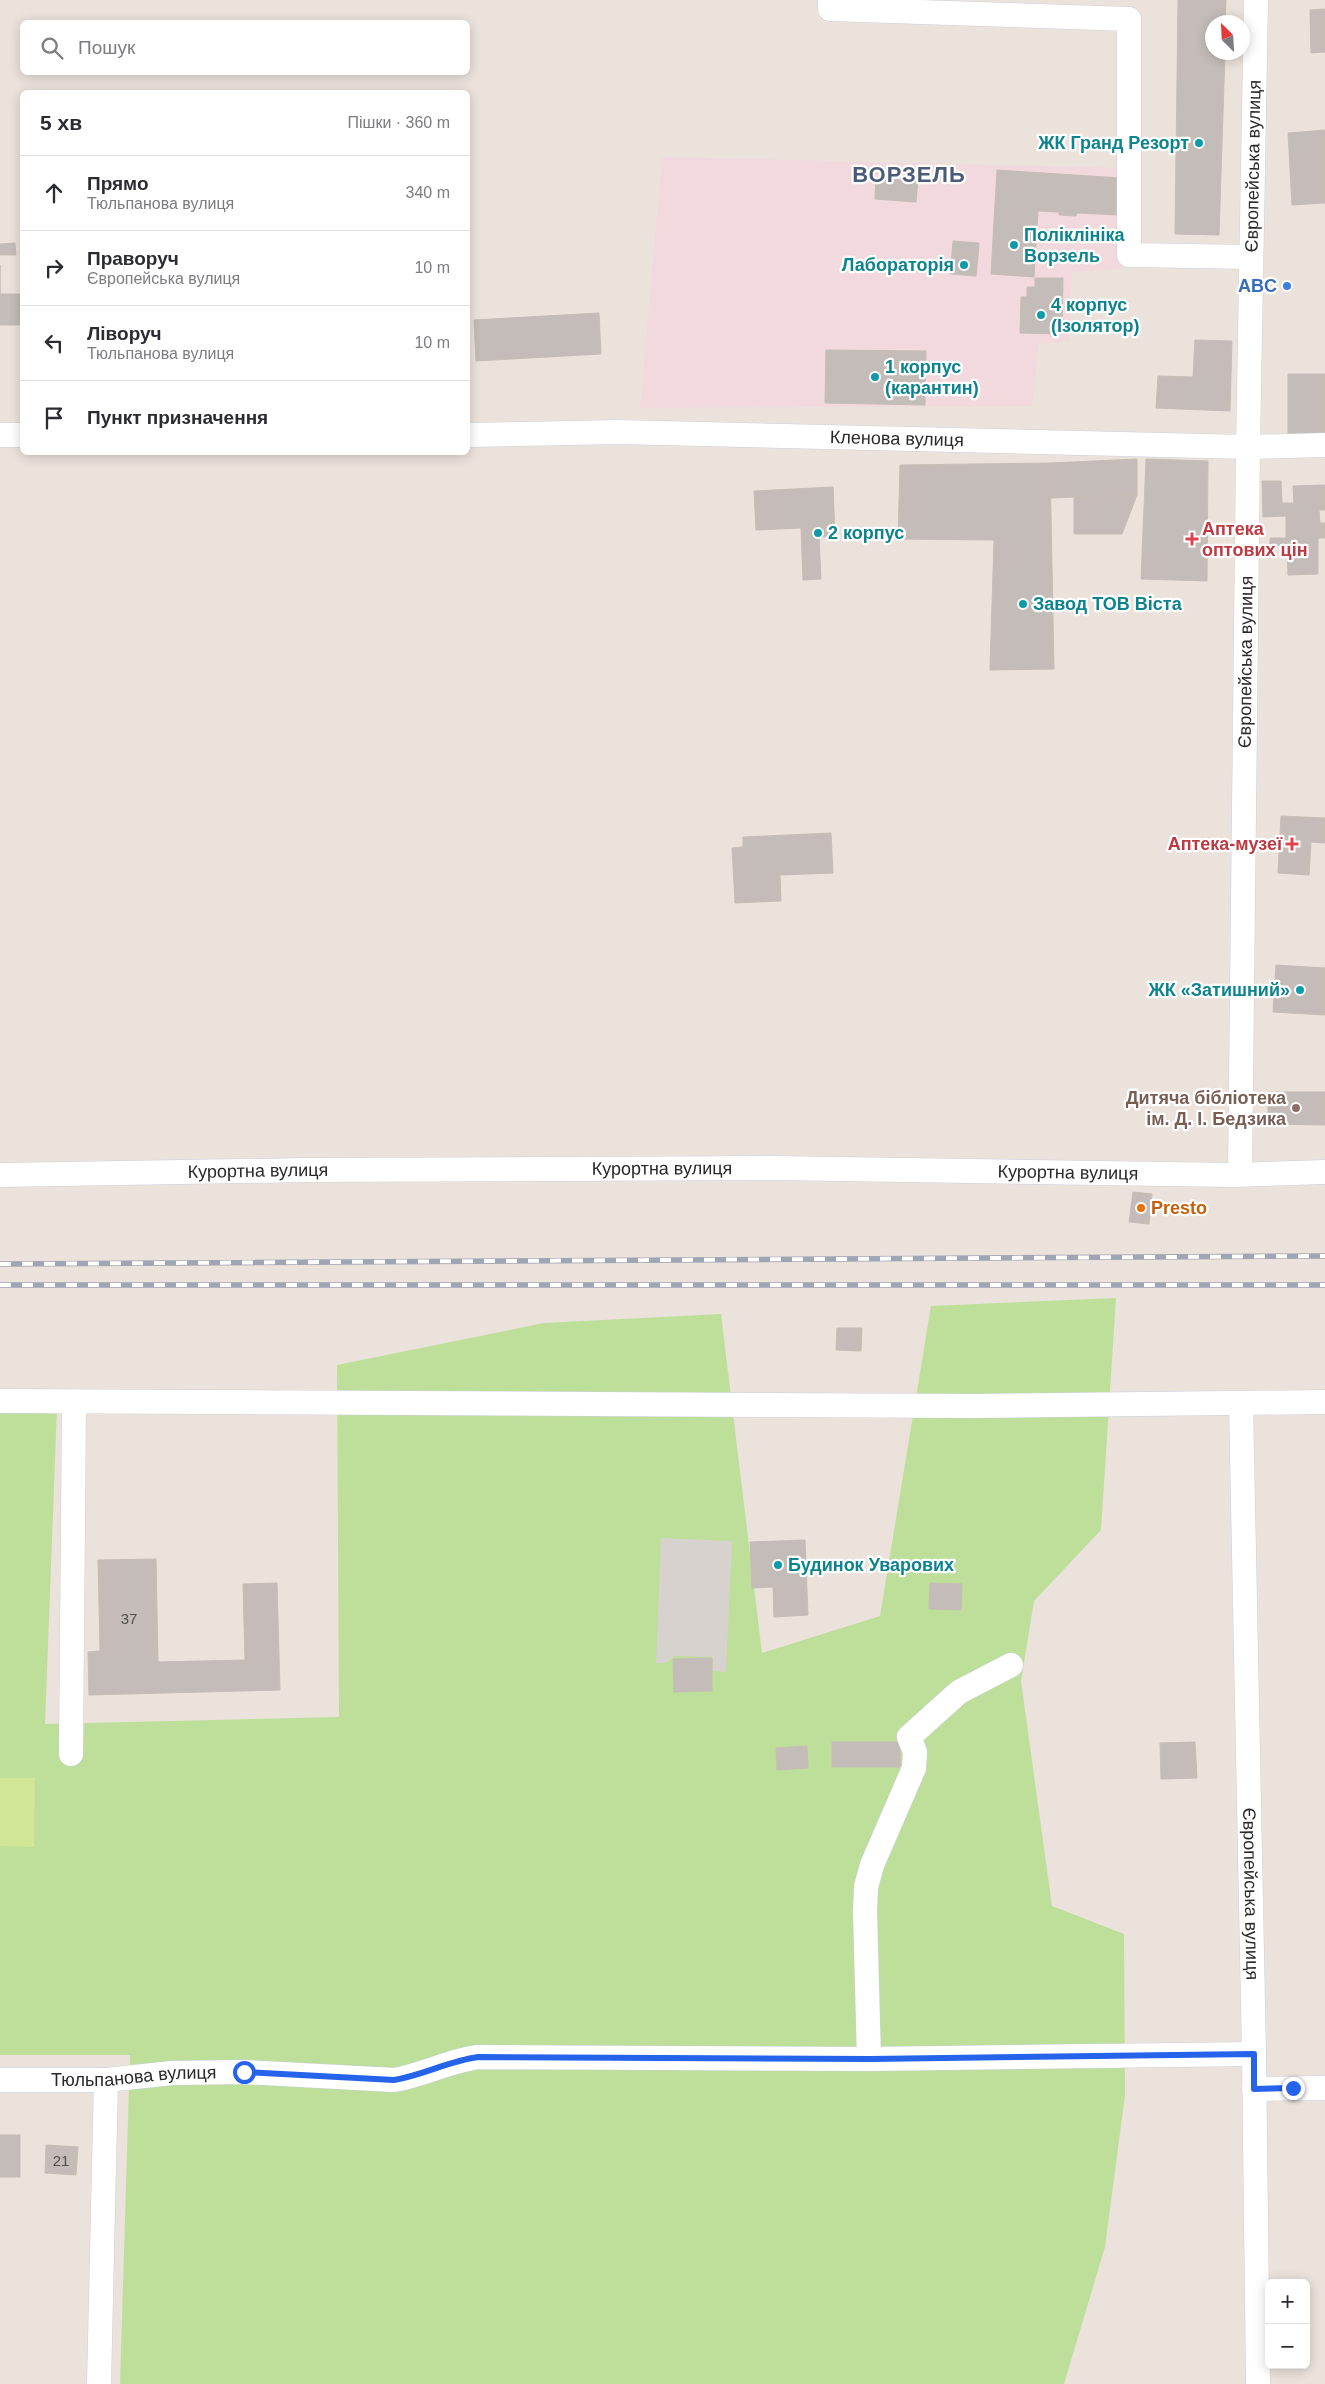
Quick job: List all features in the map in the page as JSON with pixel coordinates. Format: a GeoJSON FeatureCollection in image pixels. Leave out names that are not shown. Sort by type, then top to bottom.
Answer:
{"type":"FeatureCollection","features":[{"type":"Feature","properties":{"kind":"street"},"geometry":{"type":"LineString","coordinates":[[830,0],[830,8],[1129,19],[1129,255],[1251,257]]}},
{"type":"Feature","properties":{"kind":"street","name":"Європейська вулиця"},"geometry":{"type":"LineString","coordinates":[[1240,1174],[1248,446],[1256,0]]}},
{"type":"Feature","properties":{"kind":"street","name":"Кленова вулиця"},"geometry":{"type":"LineString","coordinates":[[470,434],[618,432],[1248,446],[1325,445]]}},
{"type":"Feature","properties":{"kind":"street"},"geometry":{"type":"LineString","coordinates":[[0,435],[20,435]]}},
{"type":"Feature","properties":{"kind":"street","name":"Курортна вулиця"},"geometry":{"type":"LineString","coordinates":[[0,1175],[318,1170],[765,1168],[1240,1174],[1325,1172]]}},
{"type":"Feature","properties":{"kind":"street"},"geometry":{"type":"LineString","coordinates":[[0,1401],[975,1406],[1325,1402]]}},
{"type":"Feature","properties":{"kind":"street"},"geometry":{"type":"LineString","coordinates":[[71,1754],[74,1402]]}},
{"type":"Feature","properties":{"kind":"street","name":"Європейська вулиця"},"geometry":{"type":"LineString","coordinates":[[1242,1403],[1258,2384]]}},
{"type":"Feature","properties":{"kind":"street"},"geometry":{"type":"LineString","coordinates":[[870,2059],[865,1911],[866,1887],[888,1825],[914,1768],[915,1752],[909,1737],[959,1692],[1011,1665]]}},
{"type":"Feature","properties":{"kind":"street","name":"Тюльпанова вулиця"},"geometry":{"type":"LineString","coordinates":[[0,2080],[106,2080],[172,2073],[244,2072],[394,2080],[410,2077],[464,2059],[478,2057],[870,2059],[1254,2054]]}},
{"type":"Feature","properties":{"kind":"street"},"geometry":{"type":"LineString","coordinates":[[99,2384],[106,2080]]}},
{"type":"Feature","properties":{"kind":"street"},"geometry":{"type":"LineString","coordinates":[[1254,2089],[1325,2088]]}},
{"type":"Feature","properties":{"kind":"shaded area"},"geometry":{"type":"Polygon","coordinates":[[[662,157],[1126,168],[1121,269],[1072,272],[1069,341],[1039,344],[1032,406],[640,408],[662,157]]]}},
{"type":"Feature","properties":{"kind":"shaded area"},"geometry":{"type":"Polygon","coordinates":[[[661,1538],[732,1541],[726,1672],[713,1671],[713,1657],[675,1656],[666,1663],[656,1663],[661,1538]]]}},
{"type":"Feature","properties":{"kind":"green space"},"geometry":{"type":"Polygon","coordinates":[[[1116,1298],[1101,1530],[1034,1601],[1021,1681],[1052,1906],[1124,1934],[1125,2095],[1105,2247],[1064,2384],[120,2384],[130,2055],[0,2055],[0,1405],[57,1408],[45,1724],[339,1717],[337,1365],[544,1323],[721,1314],[762,1653],[880,1616],[931,1306],[1116,1298]]]}},
{"type":"Feature","properties":{"kind":"green space"},"geometry":{"type":"Polygon","coordinates":[[[0,1778],[35,1778],[34,1847],[0,1846],[0,1778]]]}},
{"type":"Feature","properties":{"kind":"building","name":"ЖК Гранд Резорт"},"geometry":{"type":"Polygon","coordinates":[[[1178,0],[1226,0],[1225,15],[1205,15],[1205,60],[1225,60],[1219,235],[1175,234],[1178,0]]]}},
{"type":"Feature","properties":{"kind":"building"},"geometry":{"type":"Polygon","coordinates":[[[1325,9],[1325,52],[1311,53],[1310,10],[1325,9]]]}},
{"type":"Feature","properties":{"kind":"building"},"geometry":{"type":"Polygon","coordinates":[[[1325,130],[1325,203],[1292,205],[1288,133],[1325,130]]]}},
{"type":"Feature","properties":{"kind":"building","name":"Поліклініка Ворзель"},"geometry":{"type":"Polygon","coordinates":[[[997,170],[1121,178],[1119,215],[1077,213],[1076,216],[1059,215],[1059,212],[1038,211],[1034,277],[991,274],[997,170]]]}},
{"type":"Feature","properties":{"kind":"building"},"geometry":{"type":"Polygon","coordinates":[[[876,178],[918,181],[916,202],[875,199],[876,178]]]}},
{"type":"Feature","properties":{"kind":"building"},"geometry":{"type":"Polygon","coordinates":[[[953,241],[979,243],[978,256],[952,254],[953,241]]]}},
{"type":"Feature","properties":{"kind":"building"},"geometry":{"type":"Polygon","coordinates":[[[15,243],[16,255],[0,255],[0,244],[15,243]]]}},
{"type":"Feature","properties":{"kind":"building","name":"Лабораторія"},"geometry":{"type":"Polygon","coordinates":[[[952,254],[978,256],[976,276],[950,274],[952,254]]]}},
{"type":"Feature","properties":{"kind":"building","name":"4 корпус (Ізолятор)"},"geometry":{"type":"Polygon","coordinates":[[[1035,278],[1063,278],[1062,334],[1020,333],[1021,297],[1027,297],[1027,287],[1035,287],[1035,278]]]}},
{"type":"Feature","properties":{"kind":"building"},"geometry":{"type":"Polygon","coordinates":[[[0,294],[20,294],[20,325],[0,325],[0,294]]]}},
{"type":"Feature","properties":{"kind":"building"},"geometry":{"type":"Polygon","coordinates":[[[599,313],[601,354],[476,361],[474,320],[599,313]]]}},
{"type":"Feature","properties":{"kind":"building"},"geometry":{"type":"Polygon","coordinates":[[[1195,340],[1232,341],[1230,411],[1156,408],[1158,376],[1193,377],[1195,340]]]}},
{"type":"Feature","properties":{"kind":"building","name":"1 корпус (карантин)"},"geometry":{"type":"Polygon","coordinates":[[[826,350],[926,351],[925,405],[825,403],[826,350]]]}},
{"type":"Feature","properties":{"kind":"building"},"geometry":{"type":"Polygon","coordinates":[[[1288,374],[1325,374],[1325,435],[1288,435],[1288,374]]]}},
{"type":"Feature","properties":{"kind":"building"},"geometry":{"type":"Polygon","coordinates":[[[1137,459],[1137,495],[1074,497],[1073,462],[1137,459]]]}},
{"type":"Feature","properties":{"kind":"building"},"geometry":{"type":"Polygon","coordinates":[[[1146,459],[1208,461],[1207,581],[1141,579],[1146,459]]]}},
{"type":"Feature","properties":{"kind":"building"},"geometry":{"type":"Polygon","coordinates":[[[1073,462],[1074,497],[1051,498],[1050,463],[1073,462]]]}},
{"type":"Feature","properties":{"kind":"building","name":"Завод ТОВ Віста"},"geometry":{"type":"Polygon","coordinates":[[[1050,463],[1054,669],[990,670],[994,540],[898,539],[900,465],[1050,463]]]}},
{"type":"Feature","properties":{"kind":"building"},"geometry":{"type":"Polygon","coordinates":[[[1262,481],[1281,481],[1282,503],[1294,503],[1293,486],[1325,485],[1325,510],[1319,510],[1320,523],[1325,523],[1325,538],[1318,538],[1318,574],[1288,575],[1287,545],[1270,546],[1270,538],[1286,538],[1286,516],[1263,517],[1262,481]]]}},
{"type":"Feature","properties":{"kind":"building","name":"2 корпус"},"geometry":{"type":"Polygon","coordinates":[[[833,487],[835,536],[819,537],[821,579],[803,580],[801,528],[756,530],[754,491],[833,487]]]}},
{"type":"Feature","properties":{"kind":"building"},"geometry":{"type":"Polygon","coordinates":[[[1137,495],[1122,534],[1074,534],[1074,497],[1137,495]]]}},
{"type":"Feature","properties":{"kind":"building"},"geometry":{"type":"Polygon","coordinates":[[[1281,816],[1325,818],[1325,843],[1311,842],[1309,875],[1278,873],[1281,816]]]}},
{"type":"Feature","properties":{"kind":"building"},"geometry":{"type":"Polygon","coordinates":[[[831,833],[833,873],[780,875],[781,901],[735,903],[732,848],[743,847],[743,837],[831,833]]]}},
{"type":"Feature","properties":{"kind":"building","name":"ЖК «Затишний»"},"geometry":{"type":"Polygon","coordinates":[[[1276,965],[1325,968],[1325,1015],[1273,1012],[1276,965]]]}},
{"type":"Feature","properties":{"kind":"building","name":"Дитяча бібліотека ім. Д. І. Бедзика"},"geometry":{"type":"Polygon","coordinates":[[[1268,1092],[1325,1092],[1325,1125],[1268,1124],[1268,1092]]]}},
{"type":"Feature","properties":{"kind":"building","name":"Presto"},"geometry":{"type":"Polygon","coordinates":[[[1133,1192],[1152,1194],[1149,1224],[1129,1222],[1133,1192]]]}},
{"type":"Feature","properties":{"kind":"building"},"geometry":{"type":"Polygon","coordinates":[[[837,1328],[862,1328],[861,1351],[836,1350],[837,1328]]]}},
{"type":"Feature","properties":{"kind":"building","name":"Будинок Уварових"},"geometry":{"type":"Polygon","coordinates":[[[805,1540],[808,1615],[774,1617],[773,1587],[752,1588],[750,1542],[805,1540]]]}},
{"type":"Feature","properties":{"kind":"building"},"geometry":{"type":"Polygon","coordinates":[[[156,1559],[158,1662],[245,1660],[243,1584],[277,1583],[280,1690],[89,1695],[88,1652],[100,1651],[98,1560],[156,1559]]]}},
{"type":"Feature","properties":{"kind":"building"},"geometry":{"type":"Polygon","coordinates":[[[930,1583],[962,1584],[961,1610],[929,1609],[930,1583]]]}},
{"type":"Feature","properties":{"kind":"building"},"geometry":{"type":"Polygon","coordinates":[[[712,1658],[712,1691],[674,1692],[673,1659],[712,1658]]]}},
{"type":"Feature","properties":{"kind":"building"},"geometry":{"type":"Polygon","coordinates":[[[832,1742],[900,1742],[900,1767],[832,1767],[832,1742]]]}},
{"type":"Feature","properties":{"kind":"building"},"geometry":{"type":"Polygon","coordinates":[[[1195,1742],[1197,1778],[1161,1779],[1160,1743],[1195,1742]]]}},
{"type":"Feature","properties":{"kind":"building"},"geometry":{"type":"Polygon","coordinates":[[[807,1746],[808,1768],[777,1770],[776,1748],[807,1746]]]}},
{"type":"Feature","properties":{"kind":"building"},"geometry":{"type":"Polygon","coordinates":[[[0,2135],[20,2135],[20,2177],[0,2177],[0,2135]]]}},
{"type":"Feature","properties":{"kind":"building"},"geometry":{"type":"Polygon","coordinates":[[[46,2145],[78,2147],[76,2175],[45,2173],[46,2145]]]}},
{"type":"Feature","properties":{"kind":"railway"},"geometry":{"type":"LineString","coordinates":[[0,1264],[1325,1256]]}},
{"type":"Feature","properties":{"kind":"railway"},"geometry":{"type":"LineString","coordinates":[[0,1285],[1325,1285]]}},
{"type":"Feature","properties":{"kind":"place","name":"ЖК Гранд Резорт"},"geometry":{"type":"Point","coordinates":[1199,143]}},
{"type":"Feature","properties":{"kind":"place","name":"Поліклініка Ворзель"},"geometry":{"type":"Point","coordinates":[1014,245]}},
{"type":"Feature","properties":{"kind":"place","name":"Лабораторія"},"geometry":{"type":"Point","coordinates":[964,265]}},
{"type":"Feature","properties":{"kind":"place","name":"ABC"},"geometry":{"type":"Point","coordinates":[1287,286]}},
{"type":"Feature","properties":{"kind":"place","name":"4 корпус (Ізолятор)"},"geometry":{"type":"Point","coordinates":[1041,315]}},
{"type":"Feature","properties":{"kind":"place","name":"1 корпус (карантин)"},"geometry":{"type":"Point","coordinates":[875,377]}},
{"type":"Feature","properties":{"kind":"place","name":"2 корпус"},"geometry":{"type":"Point","coordinates":[818,533]}},
{"type":"Feature","properties":{"kind":"place","name":"Аптека оптових цін"},"geometry":{"type":"Point","coordinates":[1192,539]}},
{"type":"Feature","properties":{"kind":"place","name":"Завод ТОВ Віста"},"geometry":{"type":"Point","coordinates":[1023,604]}},
{"type":"Feature","properties":{"kind":"place","name":"Аптека-музеї"},"geometry":{"type":"Point","coordinates":[1292,844]}},
{"type":"Feature","properties":{"kind":"place","name":"ЖК «Затишний»"},"geometry":{"type":"Point","coordinates":[1300,990]}},
{"type":"Feature","properties":{"kind":"place","name":"Дитяча бібліотека ім. Д. І. Бедзика"},"geometry":{"type":"Point","coordinates":[1296,1108]}},
{"type":"Feature","properties":{"kind":"place","name":"Presto"},"geometry":{"type":"Point","coordinates":[1141,1208]}},
{"type":"Feature","properties":{"kind":"place","name":"Будинок Уварових"},"geometry":{"type":"Point","coordinates":[778,1565]}},
{"type":"Feature","properties":{"kind":"district","name":"ВОРЗЕЛЬ"},"geometry":{"type":"Point","coordinates":[909,174]}},
{"type":"Feature","properties":{"kind":"route"},"geometry":{"type":"LineString","coordinates":[[244,2072],[394,2080],[410,2077],[464,2059],[478,2057],[870,2059],[1254,2054],[1254,2089],[1293,2088]]}}]}
